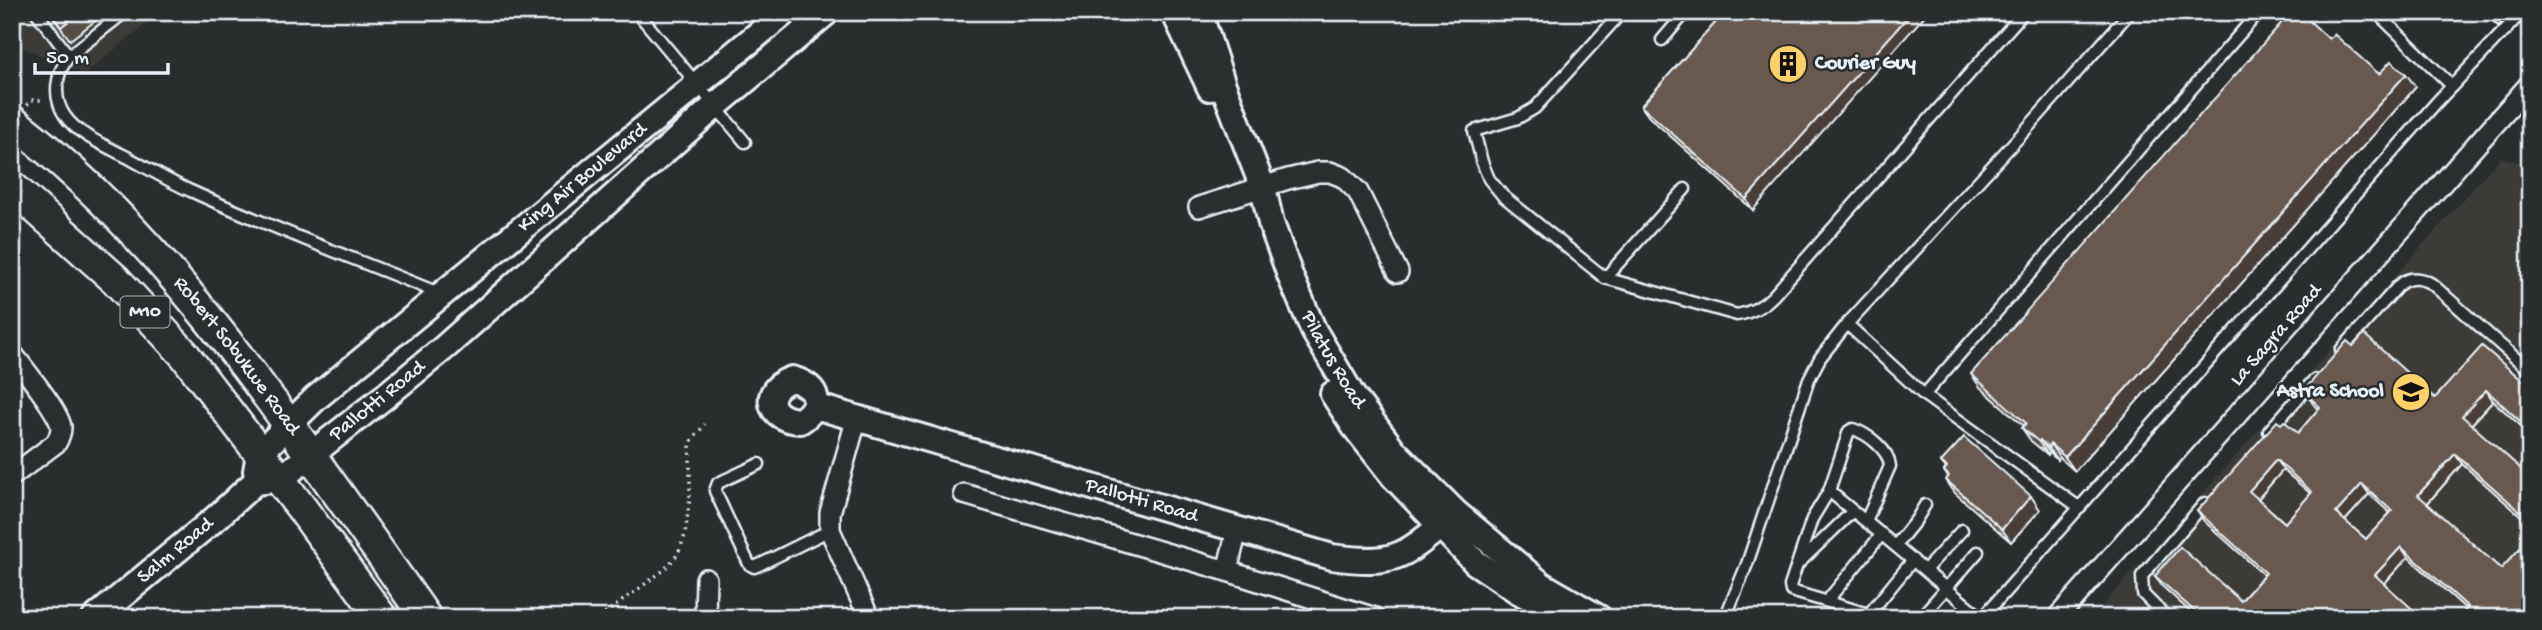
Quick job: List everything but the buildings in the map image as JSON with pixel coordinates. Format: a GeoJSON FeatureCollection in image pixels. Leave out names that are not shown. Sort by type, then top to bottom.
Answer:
{"type":"FeatureCollection","features":[{"type":"Feature","properties":{"kind":"main road","name":"Robert Sobukwe Road"},"geometry":{"type":"LineString","coordinates":[[19,114],[145,245],[227,339],[426,618]]}},
{"type":"Feature","properties":{"kind":"main road","name":"Robert Sobukwe Road"},"geometry":{"type":"LineString","coordinates":[[12,187],[116,279],[184,354],[264,472],[383,618]]}},
{"type":"Feature","properties":{"kind":"street","name":"King Air Boulevard"},"geometry":{"type":"LineString","coordinates":[[380,346],[785,12]]}},
{"type":"Feature","properties":{"kind":"street","name":"King Air Boulevard"},"geometry":{"type":"LineString","coordinates":[[445,346],[715,106],[827,12]]}},
{"type":"Feature","properties":{"kind":"street","name":"Pilatus Road"},"geometry":{"type":"LineString","coordinates":[[1174,12],[1271,223],[1314,331],[1352,395],[1448,520],[1475,562],[1518,591],[1567,618]]}},
{"type":"Feature","properties":{"kind":"street","name":"Pilatus Road"},"geometry":{"type":"LineString","coordinates":[[1199,12],[1255,190]]}},
{"type":"Feature","properties":{"kind":"street","name":"La Sagra Road"},"geometry":{"type":"LineString","coordinates":[[2057,618],[2530,83]]}},
{"type":"Feature","properties":{"kind":"street"},"geometry":{"type":"LineString","coordinates":[[1199,207],[1318,172],[1330,172],[1343,177],[1358,192],[1398,272]]}},
{"type":"Feature","properties":{"kind":"street","name":"Pallotti Road"},"geometry":{"type":"LineString","coordinates":[[264,472],[289,424],[316,398],[380,346]]}},
{"type":"Feature","properties":{"kind":"street","name":"Pallotti Road"},"geometry":{"type":"LineString","coordinates":[[310,454],[445,346]]}},
{"type":"Feature","properties":{"kind":"street"},"geometry":{"type":"LineString","coordinates":[[12,353],[48,402],[61,428],[56,443],[12,476]]}},
{"type":"Feature","properties":{"kind":"street","name":"Pallotti Road"},"geometry":{"type":"LineString","coordinates":[[815,406],[1332,557],[1363,561],[1401,555],[1417,546],[1448,520]]}},
{"type":"Feature","properties":{"kind":"street"},"geometry":{"type":"LineString","coordinates":[[857,417],[830,513],[830,530],[869,618]]}},
{"type":"Feature","properties":{"kind":"street","name":"Salm Road"},"geometry":{"type":"LineString","coordinates":[[95,618],[217,517],[264,472],[310,454]]}},
{"type":"Feature","properties":{"kind":"street","name":"Pallotti Road"},"geometry":{"type":"LineString","coordinates":[[964,494],[1227,570],[1375,618]]}},
{"type":"Feature","properties":{"kind":"street","name":"Pilatus Road"},"geometry":{"type":"LineString","coordinates":[[1448,520],[1542,585],[1599,618]]}},
{"type":"Feature","properties":{"kind":"street"},"geometry":{"type":"LineString","coordinates":[[1227,570],[1237,530]]}},
{"type":"Feature","properties":{"kind":"street"},"geometry":{"type":"LineString","coordinates":[[705,618],[706,579]]}},
{"type":"Feature","properties":{"kind":"lane"},"geometry":{"type":"LineString","coordinates":[[36,12],[69,56]]}},
{"type":"Feature","properties":{"kind":"lane"},"geometry":{"type":"LineString","coordinates":[[125,12],[69,56],[60,72],[58,101],[63,114],[82,131],[191,192],[441,294]]}},
{"type":"Feature","properties":{"kind":"lane"},"geometry":{"type":"LineString","coordinates":[[637,12],[745,142]]}},
{"type":"Feature","properties":{"kind":"lane"},"geometry":{"type":"LineString","coordinates":[[1622,12],[1535,108],[1518,118],[1474,131],[1482,162],[1489,179],[1503,196],[1605,278],[1737,315],[1752,312],[1765,305],[2024,12]]}},
{"type":"Feature","properties":{"kind":"lane"},"geometry":{"type":"LineString","coordinates":[[1662,40],[1686,12]]}},
{"type":"Feature","properties":{"kind":"lane"},"geometry":{"type":"LineString","coordinates":[[1726,618],[1747,564],[1809,379],[1820,358],[1847,324],[2130,12]]}},
{"type":"Feature","properties":{"kind":"lane"},"geometry":{"type":"LineString","coordinates":[[1924,395],[2259,12]]}},
{"type":"Feature","properties":{"kind":"lane"},"geometry":{"type":"LineString","coordinates":[[2376,12],[2452,86]]}},
{"type":"Feature","properties":{"kind":"lane"},"geometry":{"type":"LineString","coordinates":[[1829,491],[1982,618],[2452,86],[2522,12]]}},
{"type":"Feature","properties":{"kind":"lane"},"geometry":{"type":"LineString","coordinates":[[1605,278],[1685,188]]}},
{"type":"Feature","properties":{"kind":"lane"},"geometry":{"type":"LineString","coordinates":[[2335,356],[2399,285],[2407,279],[2419,278],[2431,284],[2530,372]]}},
{"type":"Feature","properties":{"kind":"lane"},"geometry":{"type":"LineString","coordinates":[[1847,324],[1924,395],[2080,508]]}},
{"type":"Feature","properties":{"kind":"lane"},"geometry":{"type":"LineString","coordinates":[[2262,438],[2326,367]]}},
{"type":"Feature","properties":{"kind":"lane"},"geometry":{"type":"LineString","coordinates":[[1866,521],[1891,466],[1886,453],[1853,429],[1849,431],[1829,491],[1812,519],[1790,586],[1791,591],[1882,618]]}},
{"type":"Feature","properties":{"kind":"lane"},"geometry":{"type":"LineString","coordinates":[[759,464],[718,483],[715,491],[749,564],[754,567],[760,565],[830,530]]}},
{"type":"Feature","properties":{"kind":"lane"},"geometry":{"type":"LineString","coordinates":[[2167,618],[2143,594],[2141,576],[2208,500]]}},
{"type":"Feature","properties":{"kind":"lane"},"geometry":{"type":"LineString","coordinates":[[1896,545],[1925,505]]}},
{"type":"Feature","properties":{"kind":"lane"},"geometry":{"type":"LineString","coordinates":[[1797,564],[1853,511]]}},
{"type":"Feature","properties":{"kind":"lane"},"geometry":{"type":"LineString","coordinates":[[1925,570],[1962,530]]}},
{"type":"Feature","properties":{"kind":"lane"},"geometry":{"type":"LineString","coordinates":[[1827,601],[1882,534]]}},
{"type":"Feature","properties":{"kind":"lane"},"geometry":{"type":"LineString","coordinates":[[1920,618],[1978,552]]}},
{"type":"Feature","properties":{"kind":"lane"},"geometry":{"type":"LineString","coordinates":[[1869,614],[1913,560]]}},
{"type":"Feature","properties":{"kind":"path"},"geometry":{"type":"LineString","coordinates":[[19,114],[31,100],[58,101]]}},
{"type":"Feature","properties":{"kind":"path"},"geometry":{"type":"LineString","coordinates":[[599,618],[664,570],[678,554],[685,535],[690,498],[690,443],[705,424]]}},
{"type":"Feature","properties":{"kind":"shaded area"},"geometry":{"type":"Polygon","coordinates":[[[12,12],[160,12],[85,74],[12,43],[12,12]]]}},
{"type":"Feature","properties":{"kind":"shaded area","name":"Astra School"},"geometry":{"type":"Polygon","coordinates":[[[2501,157],[2530,166],[2530,618],[2092,618],[2501,157]]]}},
{"type":"Feature","properties":{"kind":"place","name":"Courier Guy"},"geometry":{"type":"Point","coordinates":[1788,64]}},
{"type":"Feature","properties":{"kind":"place","name":"Astra School"},"geometry":{"type":"Point","coordinates":[2411,392]}}]}
